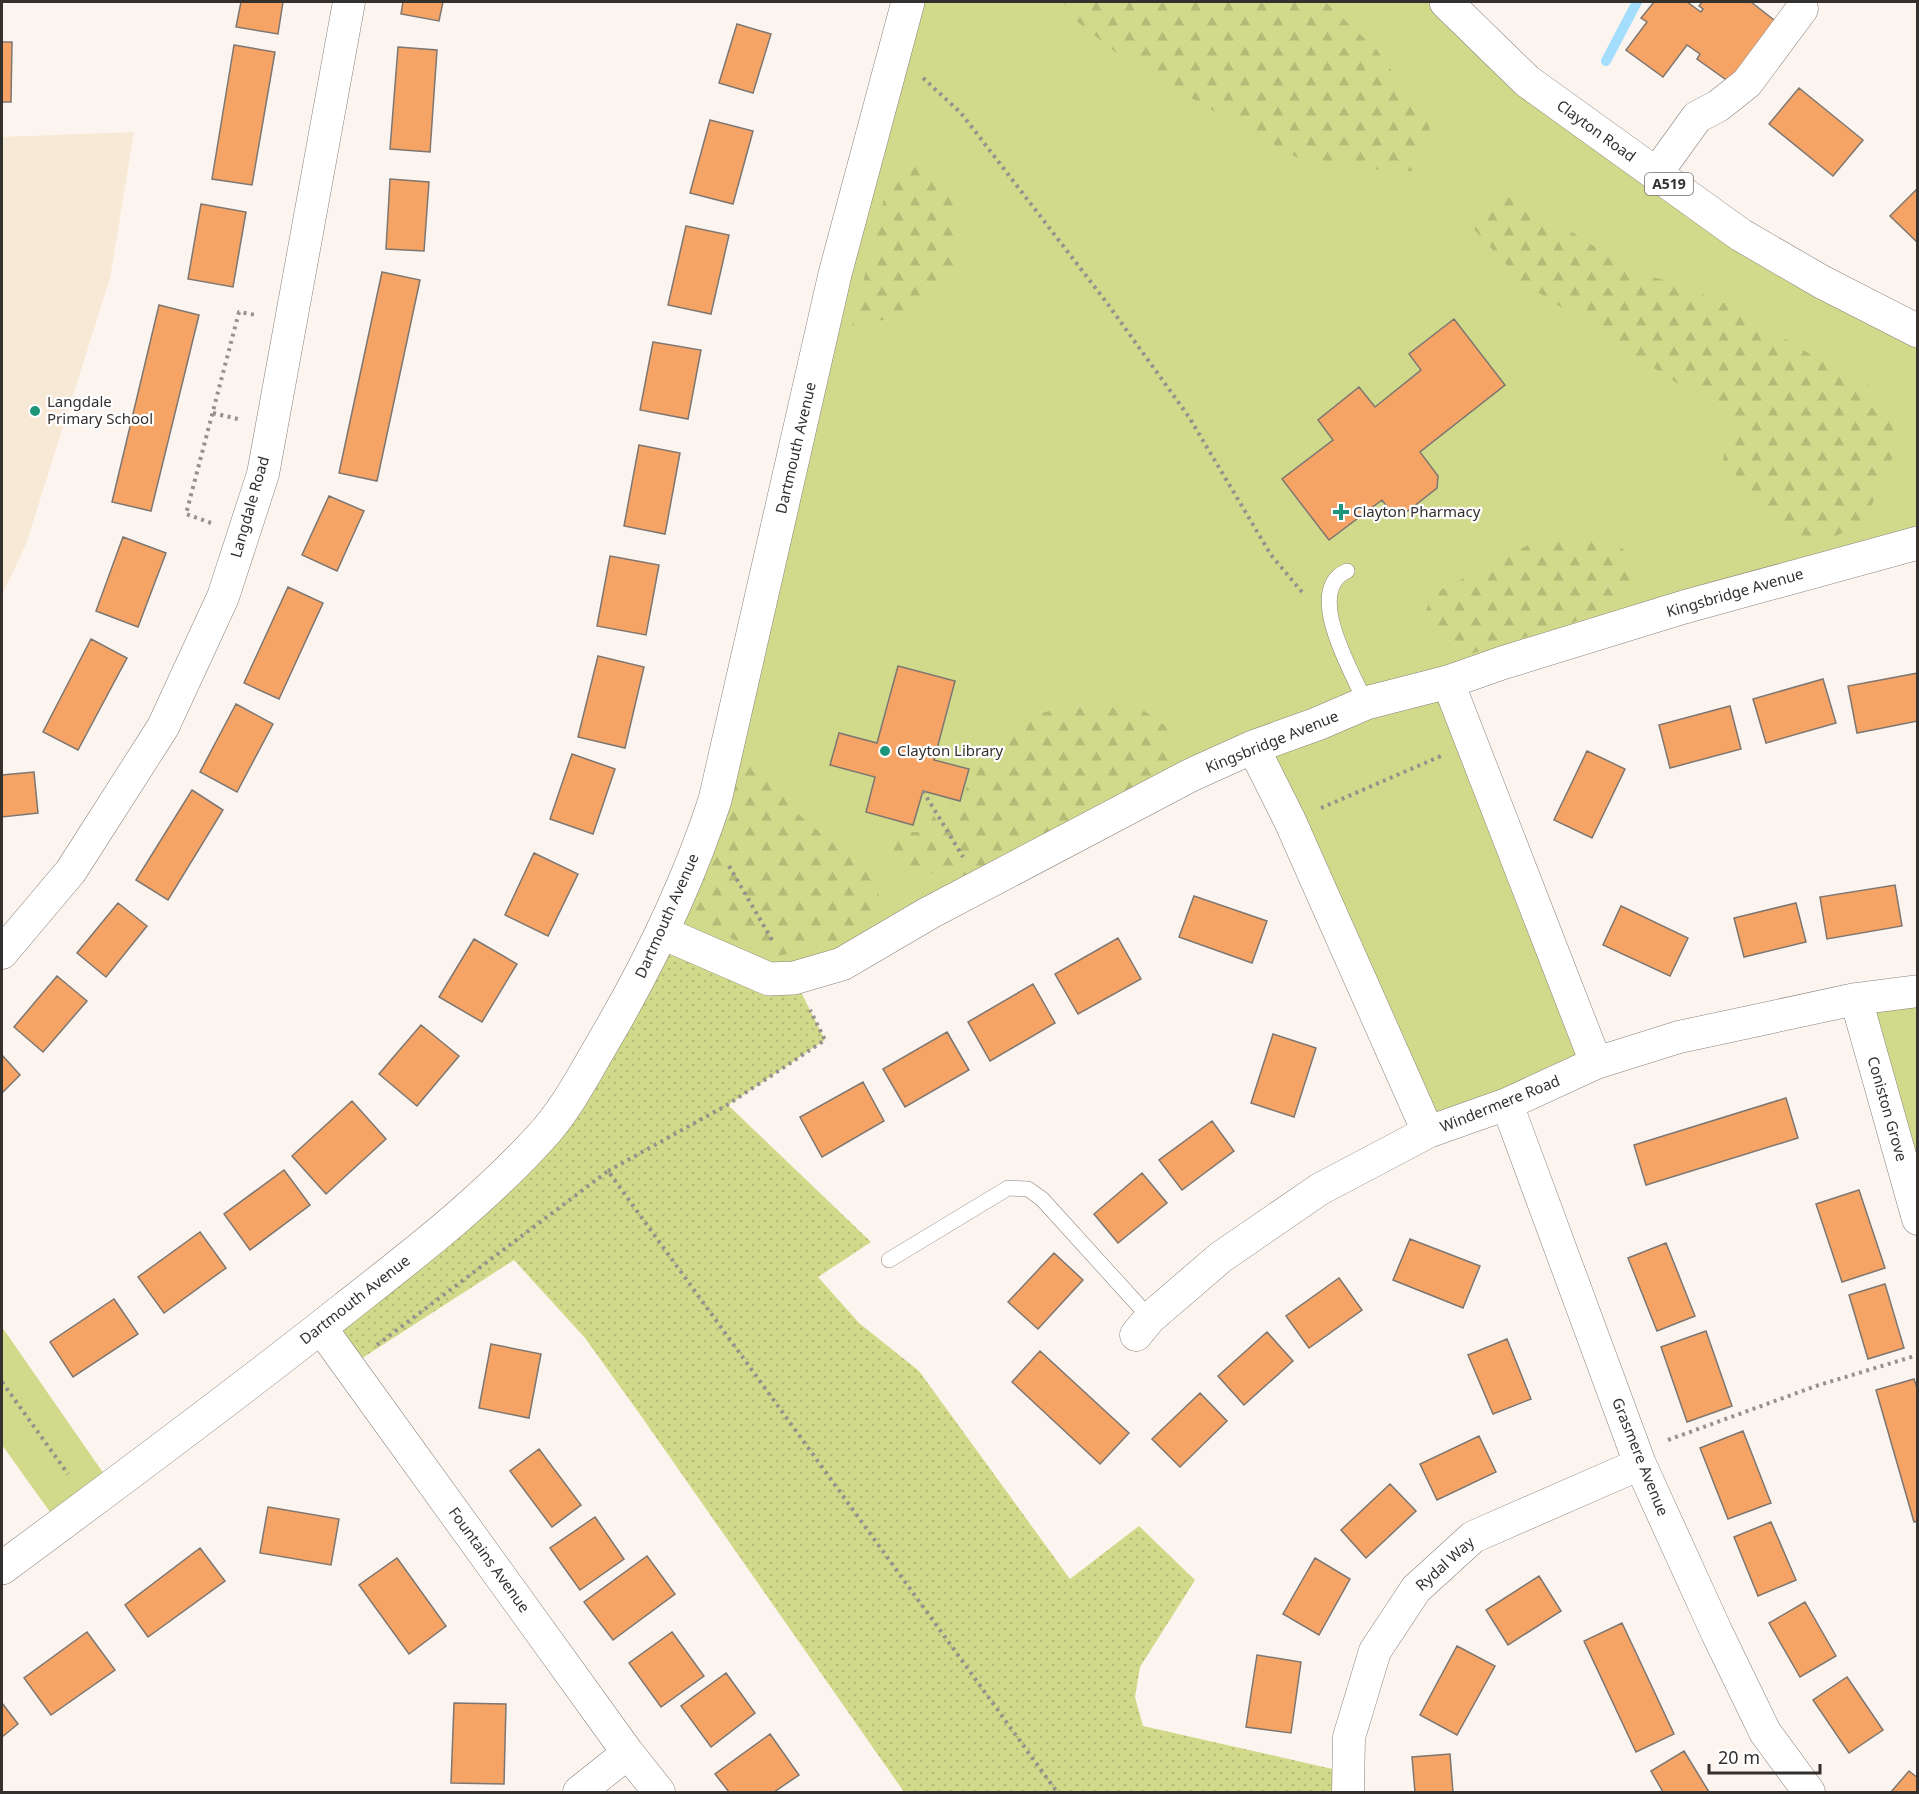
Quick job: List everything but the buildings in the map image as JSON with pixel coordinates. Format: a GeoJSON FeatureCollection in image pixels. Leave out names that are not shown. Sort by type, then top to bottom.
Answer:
{"type":"FeatureCollection","features":[{"type":"Feature","properties":{"kind":"street","name":"Langdale Road"},"geometry":{"type":"LineString","coordinates":[[2,953],[71,871],[163,726],[223,597],[263,474],[349,2]]}},
{"type":"Feature","properties":{"kind":"street","name":"Dartmouth Avenue"},"geometry":{"type":"LineString","coordinates":[[2,1568],[321,1328],[435,1237],[511,1168],[548,1128],[582,1079],[627,1002],[663,933],[715,800],[836,274],[908,2]]}},
{"type":"Feature","properties":{"kind":"street","name":"Clayton Road"},"geometry":{"type":"LineString","coordinates":[[1446,2],[1527,81],[1741,235],[1822,282],[1917,331]]}},
{"type":"Feature","properties":{"kind":"street"},"geometry":{"type":"LineString","coordinates":[[1656,174],[1697,117],[1718,106],[1747,83],[1802,9]]}},
{"type":"Feature","properties":{"kind":"street","name":"Kingsbridge Avenue"},"geometry":{"type":"LineString","coordinates":[[663,933],[769,979],[794,978],[842,964],[929,914],[1191,776],[1254,747],[1366,703],[1448,682],[1513,659],[1684,607],[1917,543]]}},
{"type":"Feature","properties":{"kind":"street"},"geometry":{"type":"LineString","coordinates":[[1448,682],[1596,1063]]}},
{"type":"Feature","properties":{"kind":"street"},"geometry":{"type":"LineString","coordinates":[[1254,747],[1290,821],[1428,1132]]}},
{"type":"Feature","properties":{"kind":"street","name":"Windermere Road"},"geometry":{"type":"LineString","coordinates":[[1143,1327],[1221,1257],[1320,1189],[1428,1132],[1506,1104],[1596,1063],[1679,1037],[1856,999],[1917,991]]}},
{"type":"Feature","properties":{"kind":"street","name":"Coniston Grove"},"geometry":{"type":"LineString","coordinates":[[1856,999],[1917,1219]]}},
{"type":"Feature","properties":{"kind":"street","name":"Grasmere Avenue"},"geometry":{"type":"LineString","coordinates":[[1506,1104],[1638,1458],[1717,1633],[1765,1732],[1809,1792]]}},
{"type":"Feature","properties":{"kind":"street","name":"Fountains Avenue"},"geometry":{"type":"LineString","coordinates":[[321,1328],[628,1753],[659,1792]]}},
{"type":"Feature","properties":{"kind":"street","name":"Rydal Way"},"geometry":{"type":"LineString","coordinates":[[1348,1792],[1349,1737],[1375,1652],[1416,1589],[1473,1537],[1638,1458]]}},
{"type":"Feature","properties":{"kind":"street"},"geometry":{"type":"LineString","coordinates":[[579,1792],[628,1753]]}},
{"type":"Feature","properties":{"kind":"lane"},"geometry":{"type":"LineString","coordinates":[[1347,571],[1340,574],[1328,593],[1332,627],[1366,703]]}},
{"type":"Feature","properties":{"kind":"lane"},"geometry":{"type":"LineString","coordinates":[[889,1260],[1008,1188],[1028,1189],[1042,1199],[1143,1327]]}},
{"type":"Feature","properties":{"kind":"path"},"geometry":{"type":"LineString","coordinates":[[895,51],[961,113],[1100,294],[1189,417],[1271,555],[1332,627]]}},
{"type":"Feature","properties":{"kind":"path"},"geometry":{"type":"LineString","coordinates":[[243,535],[186,514],[239,312],[291,321]]}},
{"type":"Feature","properties":{"kind":"path"},"geometry":{"type":"LineString","coordinates":[[1290,821],[1472,742]]}},
{"type":"Feature","properties":{"kind":"path"},"geometry":{"type":"LineString","coordinates":[[923,791],[982,887]]}},
{"type":"Feature","properties":{"kind":"path"},"geometry":{"type":"LineString","coordinates":[[350,1366],[608,1171],[727,1105],[825,1040],[794,978],[706,827]]}},
{"type":"Feature","properties":{"kind":"path"},"geometry":{"type":"LineString","coordinates":[[608,1171],[1056,1792]]}},
{"type":"Feature","properties":{"kind":"path"},"geometry":{"type":"LineString","coordinates":[[1638,1458],[1816,1386],[1917,1355]]}},
{"type":"Feature","properties":{"kind":"path"},"geometry":{"type":"LineString","coordinates":[[2,1382],[90,1503]]}},
{"type":"Feature","properties":{"kind":"shaded area","name":"Langdale Primary School"},"geometry":{"type":"Polygon","coordinates":[[[134,132],[110,278],[26,544],[2,595],[2,137],[134,132]]]}},
{"type":"Feature","properties":{"kind":"green space"},"geometry":{"type":"Polygon","coordinates":[[[908,2],[1446,2],[1527,81],[1917,331],[1917,543],[1448,682],[1596,1063],[1428,1132],[1253,747],[794,978],[663,933],[908,2]]]}},
{"type":"Feature","properties":{"kind":"green space"},"geometry":{"type":"Polygon","coordinates":[[[1063,2],[1325,2],[1376,49],[1430,123],[1427,148],[1412,171],[1314,167],[1118,54],[1075,20],[1063,2]]]}},
{"type":"Feature","properties":{"kind":"green space"},"geometry":{"type":"Polygon","coordinates":[[[921,159],[958,195],[959,279],[914,314],[852,326],[886,191],[921,159]]]}},
{"type":"Feature","properties":{"kind":"green space"},"geometry":{"type":"Polygon","coordinates":[[[1518,197],[1634,272],[1675,283],[1736,308],[1821,361],[1878,390],[1903,431],[1863,524],[1815,545],[1763,507],[1723,460],[1730,421],[1695,395],[1521,281],[1474,229],[1479,210],[1490,199],[1518,197]]]}},
{"type":"Feature","properties":{"kind":"green space"},"geometry":{"type":"Polygon","coordinates":[[[1597,534],[1626,551],[1633,579],[1587,618],[1460,657],[1432,638],[1421,622],[1433,594],[1530,544],[1597,534]]]}},
{"type":"Feature","properties":{"kind":"green space"},"geometry":{"type":"Polygon","coordinates":[[[1080,705],[1143,710],[1171,730],[1169,772],[990,873],[943,877],[903,863],[884,839],[894,832],[924,832],[936,812],[960,801],[985,752],[1025,716],[1080,705]]]}},
{"type":"Feature","properties":{"kind":"green space"},"geometry":{"type":"Polygon","coordinates":[[[740,762],[763,767],[792,809],[834,844],[862,861],[884,905],[853,939],[769,958],[689,916],[740,762]]]}},
{"type":"Feature","properties":{"kind":"green space"},"geometry":{"type":"Polygon","coordinates":[[[663,933],[794,978],[825,1040],[728,1105],[871,1242],[818,1277],[859,1323],[919,1371],[1070,1579],[1139,1526],[1195,1580],[1140,1667],[1135,1697],[1143,1726],[1350,1773],[1352,1792],[904,1792],[585,1338],[514,1260],[350,1366],[321,1328],[511,1168],[663,933]]]}},
{"type":"Feature","properties":{"kind":"green space"},"geometry":{"type":"Polygon","coordinates":[[[1917,991],[1917,1219],[1856,999],[1917,991]]]}},
{"type":"Feature","properties":{"kind":"green space"},"geometry":{"type":"Polygon","coordinates":[[[2,1327],[113,1487],[55,1519],[2,1445],[2,1327]]]}},
{"type":"Feature","properties":{"kind":"waterway"},"geometry":{"type":"LineString","coordinates":[[1606,61],[1637,2]]}},
{"type":"Feature","properties":{"kind":"place","name":"Langdale Primary School"},"geometry":{"type":"Point","coordinates":[35,411]}},
{"type":"Feature","properties":{"kind":"place","name":"Clayton Pharmacy"},"geometry":{"type":"Point","coordinates":[1341,512]}},
{"type":"Feature","properties":{"kind":"place","name":"Clayton Library"},"geometry":{"type":"Point","coordinates":[885,751]}}]}
